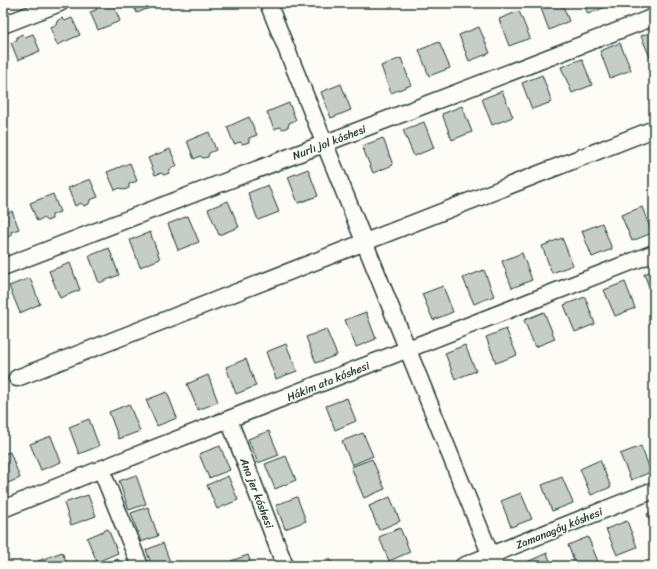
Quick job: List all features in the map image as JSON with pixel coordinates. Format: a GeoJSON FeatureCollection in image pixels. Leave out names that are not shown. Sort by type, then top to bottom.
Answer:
{"type":"FeatureCollection","features":[{"type":"Feature","properties":{"kind":"street"},"geometry":{"type":"LineString","coordinates":[[3,24],[60,3]]}},
{"type":"Feature","properties":{"kind":"street"},"geometry":{"type":"LineString","coordinates":[[268,3],[493,561]]}},
{"type":"Feature","properties":{"kind":"street","name":"Nurlı jol kóshesi"},"geometry":{"type":"LineString","coordinates":[[3,267],[654,17]]}},
{"type":"Feature","properties":{"kind":"street"},"geometry":{"type":"LineString","coordinates":[[17,378],[654,129]]}},
{"type":"Feature","properties":{"kind":"street","name":"Hákim ata kóshesi"},"geometry":{"type":"LineString","coordinates":[[3,510],[101,469],[654,253]]}},
{"type":"Feature","properties":{"kind":"street","name":"Ana jer kóshesi"},"geometry":{"type":"LineString","coordinates":[[229,420],[285,566]]}},
{"type":"Feature","properties":{"kind":"street"},"geometry":{"type":"LineString","coordinates":[[101,469],[140,566]]}},
{"type":"Feature","properties":{"kind":"street","name":"Zamanagóy kóshesi"},"geometry":{"type":"LineString","coordinates":[[463,566],[493,561],[654,490]]}},
{"type":"Feature","properties":{"kind":"building"},"geometry":{"type":"Polygon","coordinates":[[[113,3],[120,21],[98,30],[90,12],[96,10],[97,6],[102,4],[105,6],[113,3]]]}},
{"type":"Feature","properties":{"kind":"building"},"geometry":{"type":"Polygon","coordinates":[[[132,3],[159,3],[159,4],[137,13],[132,3]]]}},
{"type":"Feature","properties":{"kind":"building"},"geometry":{"type":"Polygon","coordinates":[[[539,3],[562,3],[569,21],[549,30],[539,3]]]}},
{"type":"Feature","properties":{"kind":"building"},"geometry":{"type":"Polygon","coordinates":[[[583,3],[607,3],[608,6],[588,14],[583,3]]]}},
{"type":"Feature","properties":{"kind":"building"},"geometry":{"type":"Polygon","coordinates":[[[519,11],[530,38],[509,46],[499,19],[519,11]]]}},
{"type":"Feature","properties":{"kind":"building"},"geometry":{"type":"Polygon","coordinates":[[[62,18],[65,21],[72,18],[80,35],[57,45],[50,27],[56,25],[57,21],[62,18]]]}},
{"type":"Feature","properties":{"kind":"building"},"geometry":{"type":"Polygon","coordinates":[[[479,27],[490,53],[469,61],[459,35],[479,27]]]}},
{"type":"Feature","properties":{"kind":"building"},"geometry":{"type":"Polygon","coordinates":[[[654,31],[654,61],[652,62],[641,36],[654,31]]]}},
{"type":"Feature","properties":{"kind":"building"},"geometry":{"type":"Polygon","coordinates":[[[22,34],[25,37],[33,34],[40,51],[18,60],[11,43],[17,40],[17,37],[22,34]]]}},
{"type":"Feature","properties":{"kind":"building"},"geometry":{"type":"Polygon","coordinates":[[[439,42],[450,68],[429,76],[419,50],[439,42]]]}},
{"type":"Feature","properties":{"kind":"building"},"geometry":{"type":"Polygon","coordinates":[[[620,43],[631,70],[610,78],[600,51],[620,43]]]}},
{"type":"Feature","properties":{"kind":"building"},"geometry":{"type":"Polygon","coordinates":[[[401,58],[411,85],[391,93],[381,66],[401,58]]]}},
{"type":"Feature","properties":{"kind":"building"},"geometry":{"type":"Polygon","coordinates":[[[582,59],[592,85],[572,93],[561,67],[582,59]]]}},
{"type":"Feature","properties":{"kind":"building"},"geometry":{"type":"Polygon","coordinates":[[[542,75],[552,102],[532,109],[522,83],[542,75]]]}},
{"type":"Feature","properties":{"kind":"building"},"geometry":{"type":"Polygon","coordinates":[[[341,84],[351,110],[331,118],[321,92],[341,84]]]}},
{"type":"Feature","properties":{"kind":"building"},"geometry":{"type":"Polygon","coordinates":[[[502,91],[513,117],[492,125],[482,99],[502,91]]]}},
{"type":"Feature","properties":{"kind":"building"},"geometry":{"type":"Polygon","coordinates":[[[289,103],[296,120],[289,123],[288,127],[283,129],[280,127],[274,129],[267,112],[289,103]]]}},
{"type":"Feature","properties":{"kind":"building"},"geometry":{"type":"Polygon","coordinates":[[[462,106],[472,132],[452,140],[442,114],[462,106]]]}},
{"type":"Feature","properties":{"kind":"building"},"geometry":{"type":"Polygon","coordinates":[[[249,117],[257,135],[249,138],[249,142],[234,144],[227,127],[249,117]]]}},
{"type":"Feature","properties":{"kind":"building"},"geometry":{"type":"Polygon","coordinates":[[[424,122],[434,148],[414,156],[403,130],[424,122]]]}},
{"type":"Feature","properties":{"kind":"building"},"geometry":{"type":"Polygon","coordinates":[[[209,132],[216,150],[209,153],[208,157],[203,158],[200,156],[194,159],[187,141],[209,132]]]}},
{"type":"Feature","properties":{"kind":"building"},"geometry":{"type":"Polygon","coordinates":[[[383,138],[393,165],[373,173],[362,146],[383,138]]]}},
{"type":"Feature","properties":{"kind":"building"},"geometry":{"type":"Polygon","coordinates":[[[170,149],[177,166],[170,169],[169,173],[164,175],[161,173],[155,175],[148,158],[170,149]]]}},
{"type":"Feature","properties":{"kind":"building"},"geometry":{"type":"Polygon","coordinates":[[[130,163],[137,181],[129,184],[129,188],[124,190],[120,188],[115,190],[107,172],[130,163]]]}},
{"type":"Feature","properties":{"kind":"building"},"geometry":{"type":"Polygon","coordinates":[[[308,169],[318,196],[298,203],[288,177],[308,169]]]}},
{"type":"Feature","properties":{"kind":"building"},"geometry":{"type":"Polygon","coordinates":[[[90,179],[98,197],[90,200],[89,204],[84,206],[81,203],[75,206],[68,188],[90,179]]]}},
{"type":"Feature","properties":{"kind":"building"},"geometry":{"type":"Polygon","coordinates":[[[268,185],[279,212],[258,220],[248,193],[268,185]]]}},
{"type":"Feature","properties":{"kind":"building"},"geometry":{"type":"Polygon","coordinates":[[[53,194],[60,212],[52,215],[52,219],[47,221],[43,218],[37,221],[30,203],[53,194]]]}},
{"type":"Feature","properties":{"kind":"building"},"geometry":{"type":"Polygon","coordinates":[[[228,201],[239,227],[219,235],[208,209],[228,201]]]}},
{"type":"Feature","properties":{"kind":"building"},"geometry":{"type":"Polygon","coordinates":[[[642,207],[652,233],[632,241],[621,215],[642,207]]]}},
{"type":"Feature","properties":{"kind":"building"},"geometry":{"type":"Polygon","coordinates":[[[12,211],[19,229],[11,232],[11,236],[6,237],[3,236],[3,215],[12,211]]]}},
{"type":"Feature","properties":{"kind":"building"},"geometry":{"type":"Polygon","coordinates":[[[188,216],[199,242],[178,250],[168,224],[188,216]]]}},
{"type":"Feature","properties":{"kind":"building"},"geometry":{"type":"Polygon","coordinates":[[[602,223],[612,249],[592,257],[582,231],[602,223]]]}},
{"type":"Feature","properties":{"kind":"building"},"geometry":{"type":"Polygon","coordinates":[[[150,232],[160,259],[140,267],[130,240],[150,232]]]}},
{"type":"Feature","properties":{"kind":"building"},"geometry":{"type":"Polygon","coordinates":[[[562,238],[573,265],[552,273],[542,246],[562,238]]]}},
{"type":"Feature","properties":{"kind":"building"},"geometry":{"type":"Polygon","coordinates":[[[109,248],[119,275],[99,283],[89,256],[109,248]]]}},
{"type":"Feature","properties":{"kind":"building"},"geometry":{"type":"Polygon","coordinates":[[[522,253],[532,280],[512,288],[502,261],[522,253]]]}},
{"type":"Feature","properties":{"kind":"building"},"geometry":{"type":"Polygon","coordinates":[[[70,263],[80,290],[60,298],[49,271],[70,263]]]}},
{"type":"Feature","properties":{"kind":"building"},"geometry":{"type":"Polygon","coordinates":[[[484,270],[494,296],[474,304],[463,278],[484,270]]]}},
{"type":"Feature","properties":{"kind":"building"},"geometry":{"type":"Polygon","coordinates":[[[654,270],[654,299],[644,274],[654,270]]]}},
{"type":"Feature","properties":{"kind":"building"},"geometry":{"type":"Polygon","coordinates":[[[30,278],[40,304],[20,313],[9,286],[30,278]]]}},
{"type":"Feature","properties":{"kind":"building"},"geometry":{"type":"Polygon","coordinates":[[[625,282],[635,308],[615,316],[604,290],[625,282]]]}},
{"type":"Feature","properties":{"kind":"building"},"geometry":{"type":"Polygon","coordinates":[[[443,286],[453,312],[433,320],[422,294],[443,286]]]}},
{"type":"Feature","properties":{"kind":"building"},"geometry":{"type":"Polygon","coordinates":[[[585,297],[595,324],[575,332],[564,305],[585,297]]]}},
{"type":"Feature","properties":{"kind":"building"},"geometry":{"type":"Polygon","coordinates":[[[366,312],[376,339],[356,347],[345,320],[366,312]]]}},
{"type":"Feature","properties":{"kind":"building"},"geometry":{"type":"Polygon","coordinates":[[[544,312],[555,339],[535,347],[524,320],[544,312]]]}},
{"type":"Feature","properties":{"kind":"building"},"geometry":{"type":"Polygon","coordinates":[[[326,329],[337,355],[316,363],[306,337],[326,329]]]}},
{"type":"Feature","properties":{"kind":"building"},"geometry":{"type":"Polygon","coordinates":[[[506,329],[517,355],[496,363],[486,337],[506,329]]]}},
{"type":"Feature","properties":{"kind":"building"},"geometry":{"type":"Polygon","coordinates":[[[286,344],[297,371],[276,379],[266,352],[286,344]]]}},
{"type":"Feature","properties":{"kind":"building"},"geometry":{"type":"Polygon","coordinates":[[[465,345],[476,371],[455,379],[445,353],[465,345]]]}},
{"type":"Feature","properties":{"kind":"building"},"geometry":{"type":"Polygon","coordinates":[[[246,359],[256,386],[236,394],[226,367],[246,359]]]}},
{"type":"Feature","properties":{"kind":"building"},"geometry":{"type":"Polygon","coordinates":[[[208,375],[218,402],[198,410],[187,384],[208,375]]]}},
{"type":"Feature","properties":{"kind":"building"},"geometry":{"type":"Polygon","coordinates":[[[167,392],[177,418],[157,426],[146,400],[167,392]]]}},
{"type":"Feature","properties":{"kind":"building"},"geometry":{"type":"Polygon","coordinates":[[[347,398],[356,421],[335,430],[326,406],[347,398]]]}},
{"type":"Feature","properties":{"kind":"building"},"geometry":{"type":"Polygon","coordinates":[[[129,404],[140,431],[119,439],[109,412],[129,404]]]}},
{"type":"Feature","properties":{"kind":"building"},"geometry":{"type":"Polygon","coordinates":[[[89,419],[99,446],[79,454],[69,427],[89,419]]]}},
{"type":"Feature","properties":{"kind":"building"},"geometry":{"type":"Polygon","coordinates":[[[269,431],[279,455],[258,463],[248,439],[269,431]]]}},
{"type":"Feature","properties":{"kind":"building"},"geometry":{"type":"Polygon","coordinates":[[[363,433],[373,456],[352,465],[342,441],[363,433]]]}},
{"type":"Feature","properties":{"kind":"building"},"geometry":{"type":"Polygon","coordinates":[[[51,436],[61,462],[41,470],[30,444],[51,436]]]}},
{"type":"Feature","properties":{"kind":"building"},"geometry":{"type":"Polygon","coordinates":[[[220,446],[230,470],[209,478],[199,454],[220,446]]]}},
{"type":"Feature","properties":{"kind":"building"},"geometry":{"type":"Polygon","coordinates":[[[641,446],[651,472],[631,480],[620,454],[641,446]]]}},
{"type":"Feature","properties":{"kind":"building"},"geometry":{"type":"Polygon","coordinates":[[[10,452],[20,478],[3,485],[3,454],[10,452]]]}},
{"type":"Feature","properties":{"kind":"building"},"geometry":{"type":"Polygon","coordinates":[[[286,456],[296,480],[275,489],[265,464],[286,456]]]}},
{"type":"Feature","properties":{"kind":"building"},"geometry":{"type":"Polygon","coordinates":[[[372,459],[385,489],[364,498],[351,467],[372,459]]]}},
{"type":"Feature","properties":{"kind":"building"},"geometry":{"type":"Polygon","coordinates":[[[600,460],[611,487],[591,495],[580,469],[600,460]]]}},
{"type":"Feature","properties":{"kind":"building"},"geometry":{"type":"Polygon","coordinates":[[[136,475],[146,504],[129,510],[119,481],[136,475]]]}},
{"type":"Feature","properties":{"kind":"building"},"geometry":{"type":"Polygon","coordinates":[[[228,476],[238,500],[217,509],[207,485],[228,476]]]}},
{"type":"Feature","properties":{"kind":"building"},"geometry":{"type":"Polygon","coordinates":[[[562,477],[573,503],[552,511],[542,485],[562,477]]]}},
{"type":"Feature","properties":{"kind":"building"},"geometry":{"type":"Polygon","coordinates":[[[521,493],[532,519],[511,527],[501,501],[521,493]]]}},
{"type":"Feature","properties":{"kind":"building"},"geometry":{"type":"Polygon","coordinates":[[[88,495],[96,516],[71,525],[64,503],[88,495]]]}},
{"type":"Feature","properties":{"kind":"building"},"geometry":{"type":"Polygon","coordinates":[[[297,497],[306,521],[285,529],[276,505],[297,497]]]}},
{"type":"Feature","properties":{"kind":"building"},"geometry":{"type":"Polygon","coordinates":[[[390,497],[400,521],[379,530],[369,506],[390,497]]]}},
{"type":"Feature","properties":{"kind":"building"},"geometry":{"type":"Polygon","coordinates":[[[148,507],[158,536],[141,542],[131,513],[148,507]]]}},
{"type":"Feature","properties":{"kind":"building"},"geometry":{"type":"Polygon","coordinates":[[[654,511],[654,533],[647,514],[654,511]]]}},
{"type":"Feature","properties":{"kind":"building"},"geometry":{"type":"Polygon","coordinates":[[[627,521],[637,547],[617,555],[606,529],[627,521]]]}},
{"type":"Feature","properties":{"kind":"building"},"geometry":{"type":"Polygon","coordinates":[[[400,528],[410,552],[389,561],[379,537],[400,528]]]}},
{"type":"Feature","properties":{"kind":"building"},"geometry":{"type":"Polygon","coordinates":[[[108,529],[118,553],[97,562],[87,538],[108,529]]]}},
{"type":"Feature","properties":{"kind":"building"},"geometry":{"type":"Polygon","coordinates":[[[588,537],[599,564],[593,566],[576,566],[568,545],[588,537]]]}},
{"type":"Feature","properties":{"kind":"building"},"geometry":{"type":"Polygon","coordinates":[[[163,543],[170,562],[158,566],[152,566],[146,550],[163,543]]]}},
{"type":"Feature","properties":{"kind":"building"},"geometry":{"type":"Polygon","coordinates":[[[62,552],[68,566],[40,566],[38,561],[62,552]]]}},
{"type":"Feature","properties":{"kind":"building"},"geometry":{"type":"Polygon","coordinates":[[[547,553],[552,566],[529,566],[527,562],[547,553]]]}},
{"type":"Feature","properties":{"kind":"building"},"geometry":{"type":"Polygon","coordinates":[[[248,555],[252,566],[233,566],[231,561],[248,555]]]}},
{"type":"Feature","properties":{"kind":"building"},"geometry":{"type":"Polygon","coordinates":[[[330,558],[333,566],[312,566],[330,558]]]}},
{"type":"Feature","properties":{"kind":"building"},"geometry":{"type":"Polygon","coordinates":[[[118,559],[121,566],[101,566],[118,559]]]}}]}
